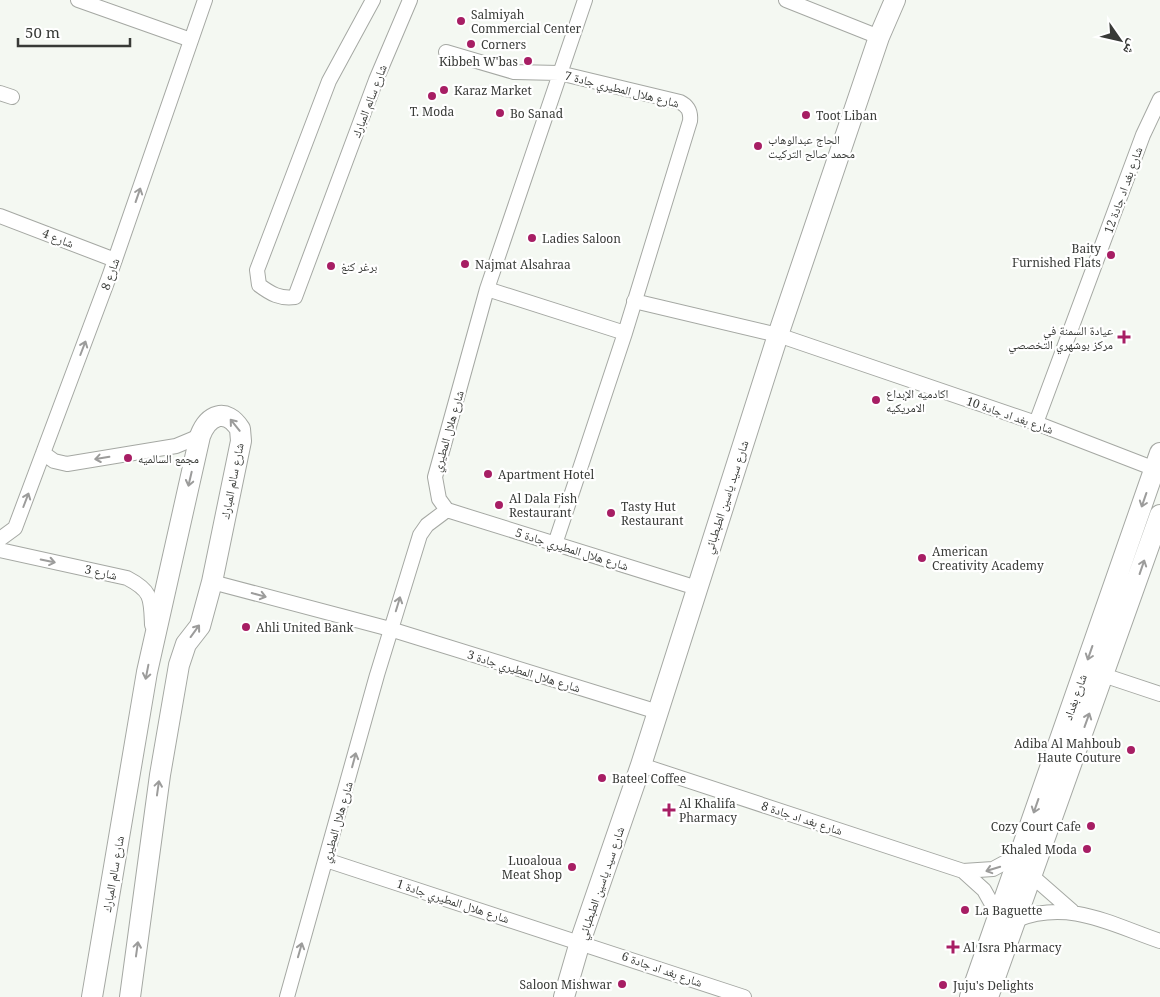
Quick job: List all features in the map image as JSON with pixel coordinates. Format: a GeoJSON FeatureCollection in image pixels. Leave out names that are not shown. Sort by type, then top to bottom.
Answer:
{"type":"FeatureCollection","features":[{"type":"Feature","properties":{"kind":"street"},"geometry":{"type":"LineString","coordinates":[[78,0],[191,40]]}},
{"type":"Feature","properties":{"kind":"street","name":"شارع 8"},"geometry":{"type":"LineString","coordinates":[[0,539],[15,528],[115,260],[205,0]]}},
{"type":"Feature","properties":{"kind":"street","name":"شارع سالم المبارك"},"geometry":{"type":"LineString","coordinates":[[373,0],[328,81],[257,270],[260,285],[272,295],[285,298],[296,297],[376,80],[410,0]]}},
{"type":"Feature","properties":{"kind":"street","name":"شارع هلال المطيري"},"geometry":{"type":"LineString","coordinates":[[287,997],[390,629],[420,534],[427,525],[447,510],[439,500],[435,477],[487,289],[585,0]]}},
{"type":"Feature","properties":{"kind":"street"},"geometry":{"type":"LineString","coordinates":[[786,0],[879,37]]}},
{"type":"Feature","properties":{"kind":"street","name":"شارع سيد ياسين الطبطبائي"},"geometry":{"type":"LineString","coordinates":[[564,997],[580,942],[642,764],[778,335],[879,37],[895,0]]}},
{"type":"Feature","properties":{"kind":"street","name":"شارع هلال المطيري جادة 7"},"geometry":{"type":"LineString","coordinates":[[446,52],[520,73],[559,73],[680,102],[687,106],[690,113],[690,121],[624,333],[555,544]]}},
{"type":"Feature","properties":{"kind":"street","name":"شارع بغد اد جادة 12"},"geometry":{"type":"LineString","coordinates":[[1036,423],[1143,135],[1160,99]]}},
{"type":"Feature","properties":{"kind":"street","name":"شارع 4"},"geometry":{"type":"LineString","coordinates":[[0,216],[115,260]]}},
{"type":"Feature","properties":{"kind":"street"},"geometry":{"type":"LineString","coordinates":[[487,289],[624,333]]}},
{"type":"Feature","properties":{"kind":"street"},"geometry":{"type":"LineString","coordinates":[[634,301],[778,335]]}},
{"type":"Feature","properties":{"kind":"street","name":"شارع بغد اد جادة 10"},"geometry":{"type":"LineString","coordinates":[[778,335],[1036,423],[1157,461]]}},
{"type":"Feature","properties":{"kind":"street","name":"شارع سالم المبارك"},"geometry":{"type":"LineString","coordinates":[[92,997],[153,642],[200,436],[205,424],[220,416],[228,417],[235,422],[241,435],[212,582],[200,626],[186,644],[179,665],[160,775],[130,997]]}},
{"type":"Feature","properties":{"kind":"street"},"geometry":{"type":"LineString","coordinates":[[43,453],[54,461],[68,464],[176,446],[200,436]]}},
{"type":"Feature","properties":{"kind":"street","name":"شارع بغداد"},"geometry":{"type":"LineString","coordinates":[[988,997],[1019,855],[1157,461]]}},
{"type":"Feature","properties":{"kind":"street","name":"شارع هلال المطيري جادة 5"},"geometry":{"type":"LineString","coordinates":[[447,510],[697,588]]}},
{"type":"Feature","properties":{"kind":"street","name":"شارع بغداد"},"geometry":{"type":"LineString","coordinates":[[970,997],[1007,917],[1032,876],[1160,516]]}},
{"type":"Feature","properties":{"kind":"street","name":"شارع 3"},"geometry":{"type":"LineString","coordinates":[[0,550],[127,578],[142,585],[150,596],[153,642]]}},
{"type":"Feature","properties":{"kind":"street","name":"شارع هلال المطيري جادة 3"},"geometry":{"type":"LineString","coordinates":[[212,582],[390,629],[658,712]]}},
{"type":"Feature","properties":{"kind":"street"},"geometry":{"type":"LineString","coordinates":[[1103,675],[1160,694]]}},
{"type":"Feature","properties":{"kind":"street","name":"شارع بغد اد جادة 8"},"geometry":{"type":"LineString","coordinates":[[642,764],[963,871],[993,870],[1019,855]]}},
{"type":"Feature","properties":{"kind":"street","name":"شارع هلال المطيري جادة 1"},"geometry":{"type":"LineString","coordinates":[[326,860],[580,942]]}},
{"type":"Feature","properties":{"kind":"street","name":"شارع بغد اد جادة 8"},"geometry":{"type":"LineString","coordinates":[[963,871],[984,890],[1007,917]]}},
{"type":"Feature","properties":{"kind":"street"},"geometry":{"type":"LineString","coordinates":[[1032,876],[1073,911]]}},
{"type":"Feature","properties":{"kind":"street"},"geometry":{"type":"LineString","coordinates":[[1007,917],[1044,911],[1073,911],[1160,942]]}},
{"type":"Feature","properties":{"kind":"street","name":"شارع بغد اد جادة 6"},"geometry":{"type":"LineString","coordinates":[[580,942],[744,997]]}},
{"type":"Feature","properties":{"kind":"place","name":"Salmiyah Commercial Center"},"geometry":{"type":"Point","coordinates":[461,21]}},
{"type":"Feature","properties":{"kind":"place","name":"Corners"},"geometry":{"type":"Point","coordinates":[471,44]}},
{"type":"Feature","properties":{"kind":"place","name":"Kibbeh W'bas"},"geometry":{"type":"Point","coordinates":[528,61]}},
{"type":"Feature","properties":{"kind":"place","name":"Karaz Market"},"geometry":{"type":"Point","coordinates":[444,90]}},
{"type":"Feature","properties":{"kind":"place","name":"T. Moda"},"geometry":{"type":"Point","coordinates":[432,96]}},
{"type":"Feature","properties":{"kind":"place","name":"Bo Sanad"},"geometry":{"type":"Point","coordinates":[500,113]}},
{"type":"Feature","properties":{"kind":"place","name":"Toot Liban"},"geometry":{"type":"Point","coordinates":[806,115]}},
{"type":"Feature","properties":{"kind":"place","name":"الحاج عبدالوهاب محمد صالح التركيت"},"geometry":{"type":"Point","coordinates":[758,146]}},
{"type":"Feature","properties":{"kind":"place","name":"Ladies Saloon"},"geometry":{"type":"Point","coordinates":[532,238]}},
{"type":"Feature","properties":{"kind":"place","name":"Baity Furnished Flats"},"geometry":{"type":"Point","coordinates":[1111,255]}},
{"type":"Feature","properties":{"kind":"place","name":"Najmat Alsahraa"},"geometry":{"type":"Point","coordinates":[465,264]}},
{"type":"Feature","properties":{"kind":"place","name":"برغر كنغ"},"geometry":{"type":"Point","coordinates":[331,266]}},
{"type":"Feature","properties":{"kind":"place","name":"عيادة السمنة في مركز بوشهري التخصصي"},"geometry":{"type":"Point","coordinates":[1124,337]}},
{"type":"Feature","properties":{"kind":"place","name":"اكادميه الإبداع الامريكيه"},"geometry":{"type":"Point","coordinates":[876,400]}},
{"type":"Feature","properties":{"kind":"place","name":"مجمع السالميه"},"geometry":{"type":"Point","coordinates":[128,458]}},
{"type":"Feature","properties":{"kind":"place","name":"Apartment Hotel"},"geometry":{"type":"Point","coordinates":[488,474]}},
{"type":"Feature","properties":{"kind":"place","name":"Al Dala Fish Restaurant"},"geometry":{"type":"Point","coordinates":[499,505]}},
{"type":"Feature","properties":{"kind":"place","name":"Tasty Hut Restaurant"},"geometry":{"type":"Point","coordinates":[611,513]}},
{"type":"Feature","properties":{"kind":"place","name":"American Creativity Academy"},"geometry":{"type":"Point","coordinates":[922,558]}},
{"type":"Feature","properties":{"kind":"place","name":"Ahli United Bank"},"geometry":{"type":"Point","coordinates":[246,627]}},
{"type":"Feature","properties":{"kind":"place","name":"Adiba Al Mahboub Haute Couture"},"geometry":{"type":"Point","coordinates":[1131,750]}},
{"type":"Feature","properties":{"kind":"place","name":"Bateel Coffee"},"geometry":{"type":"Point","coordinates":[602,778]}},
{"type":"Feature","properties":{"kind":"place","name":"Al Khalifa Pharmacy"},"geometry":{"type":"Point","coordinates":[669,810]}},
{"type":"Feature","properties":{"kind":"place","name":"Cozy Court Cafe"},"geometry":{"type":"Point","coordinates":[1091,826]}},
{"type":"Feature","properties":{"kind":"place","name":"Khaled Moda"},"geometry":{"type":"Point","coordinates":[1087,849]}},
{"type":"Feature","properties":{"kind":"place","name":"Luoaloua Meat Shop"},"geometry":{"type":"Point","coordinates":[572,867]}},
{"type":"Feature","properties":{"kind":"place","name":"La Baguette"},"geometry":{"type":"Point","coordinates":[965,910]}},
{"type":"Feature","properties":{"kind":"place","name":"Al Isra Pharmacy"},"geometry":{"type":"Point","coordinates":[953,947]}},
{"type":"Feature","properties":{"kind":"place","name":"Saloon Mishwar"},"geometry":{"type":"Point","coordinates":[622,984]}},
{"type":"Feature","properties":{"kind":"place","name":"Juju's Delights"},"geometry":{"type":"Point","coordinates":[943,985]}}]}
